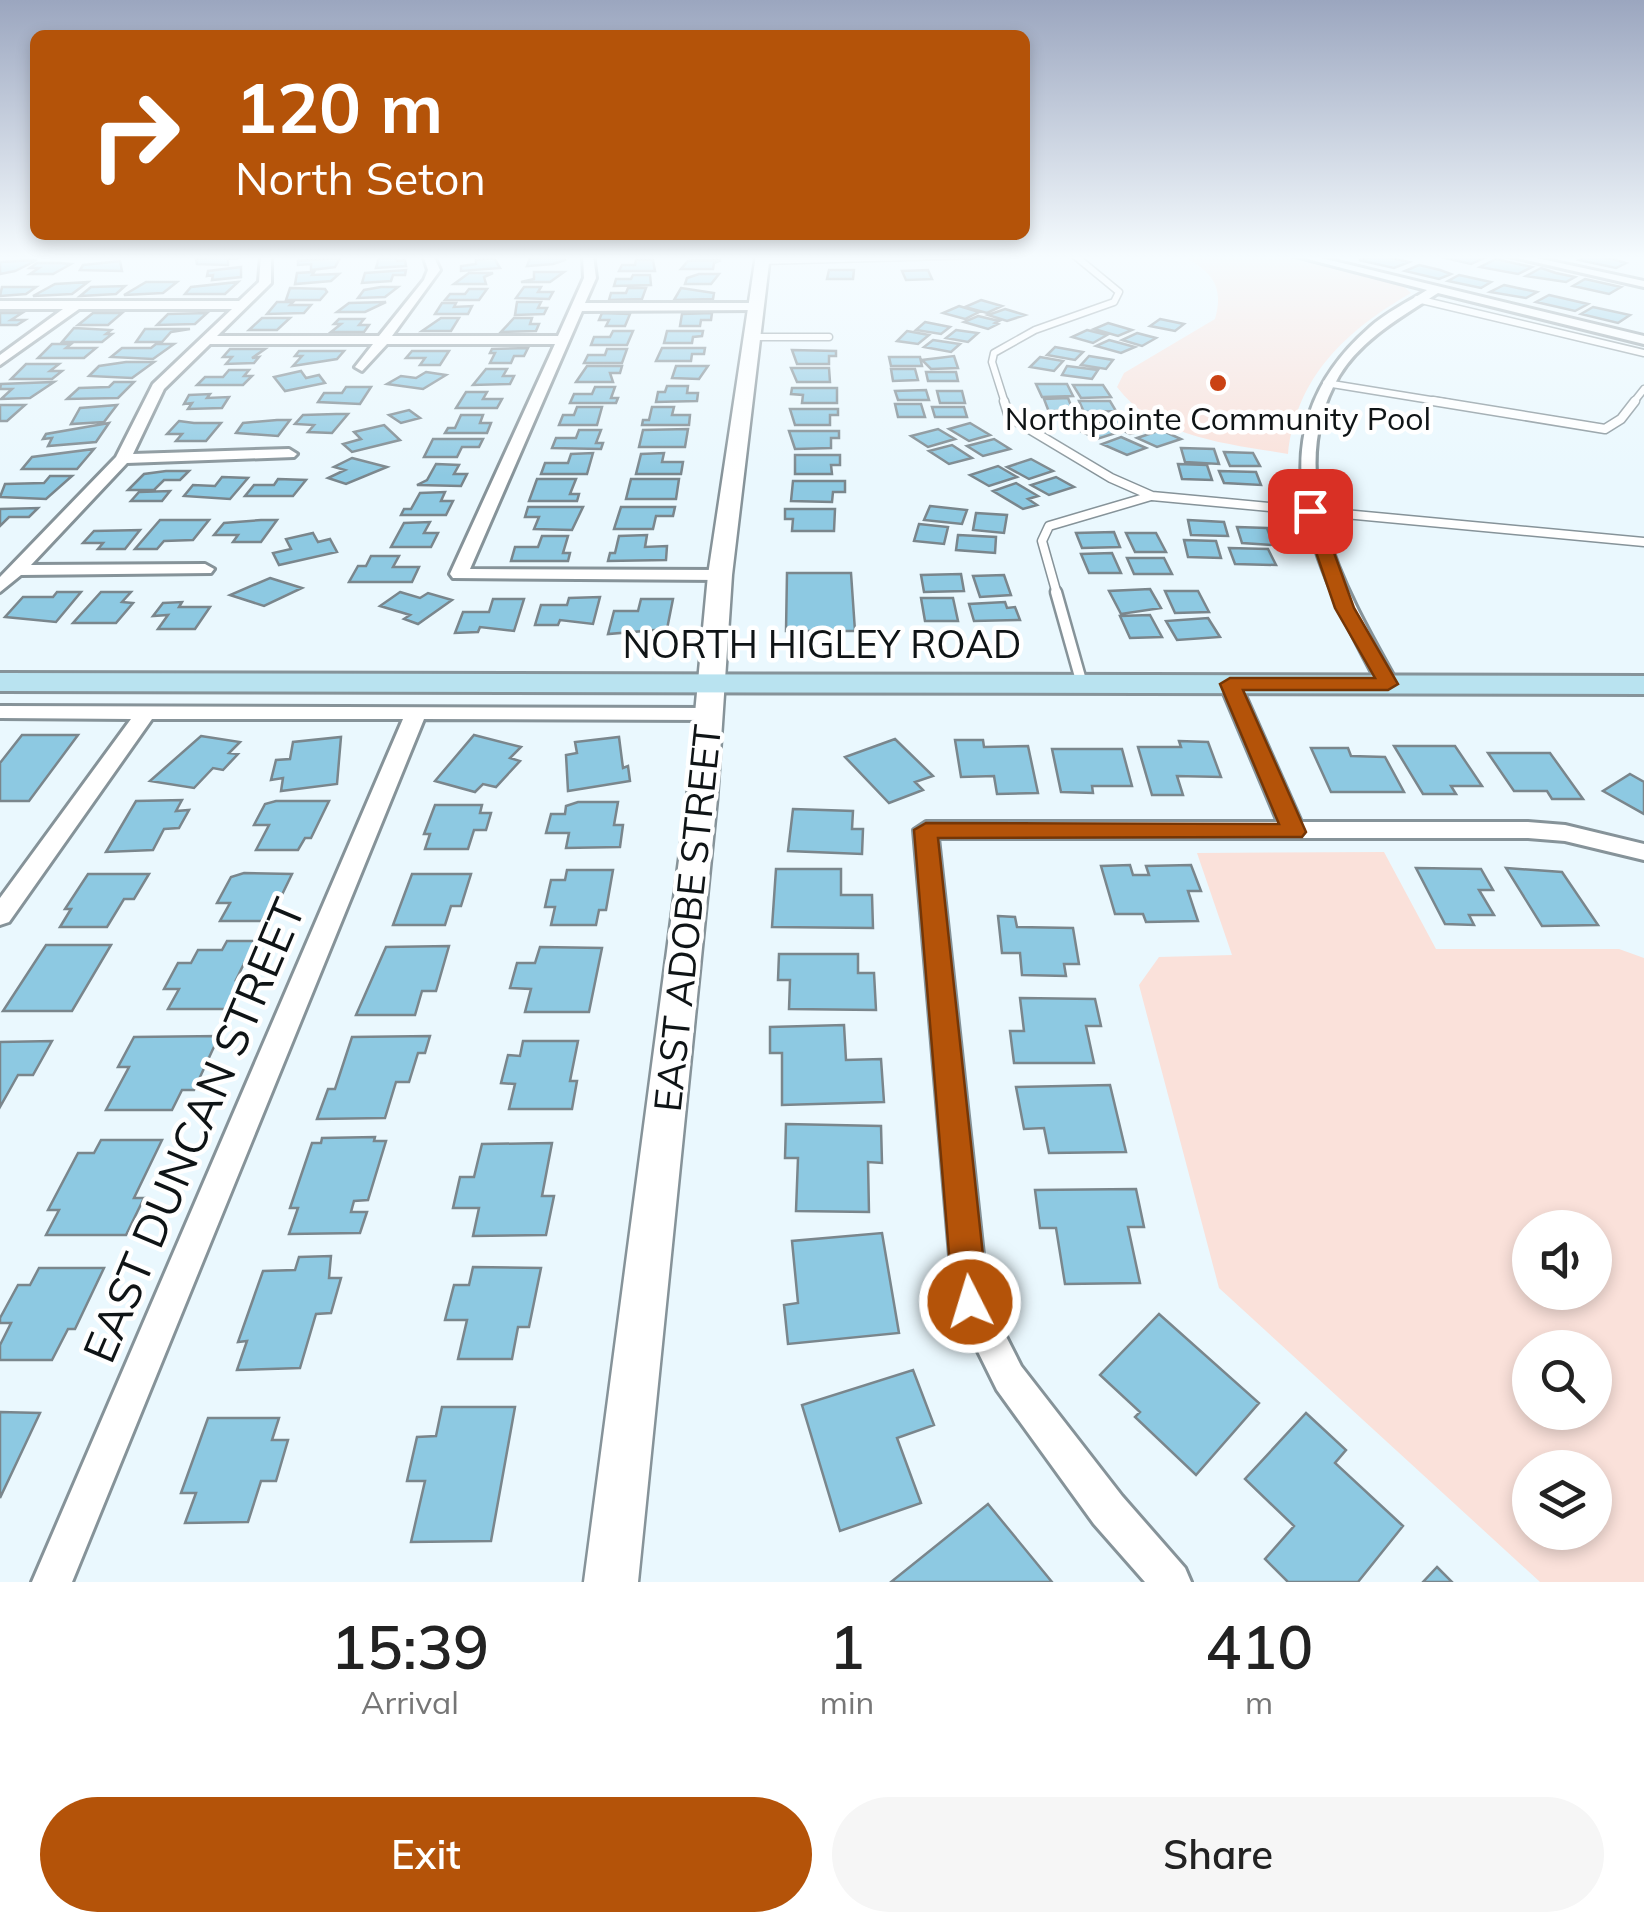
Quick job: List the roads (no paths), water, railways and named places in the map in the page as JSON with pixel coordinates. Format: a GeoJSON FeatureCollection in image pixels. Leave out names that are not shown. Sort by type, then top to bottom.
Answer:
{"type":"FeatureCollection","features":[{"type":"Feature","properties":{"kind":"main road","name":"NORTH HIGLEY ROAD"},"geometry":{"type":"LineString","coordinates":[[0,682],[712,699],[1082,684],[1644,685]]}},
{"type":"Feature","properties":{"kind":"street"},"geometry":{"type":"LineString","coordinates":[[0,361],[44,329]]}},
{"type":"Feature","properties":{"kind":"street"},"geometry":{"type":"LineString","coordinates":[[0,587],[123,460],[158,387],[218,329]]}},
{"type":"Feature","properties":{"kind":"street"},"geometry":{"type":"LineString","coordinates":[[362,367],[395,329]]}},
{"type":"Feature","properties":{"kind":"street"},"geometry":{"type":"LineString","coordinates":[[565,329],[459,574],[720,575]]}},
{"type":"Feature","properties":{"kind":"street","name":"EAST ADOBE STREET"},"geometry":{"type":"LineString","coordinates":[[611,1582],[712,699],[720,575],[755,329]]}},
{"type":"Feature","properties":{"kind":"street"},"geometry":{"type":"LineString","coordinates":[[1378,329],[1326,383],[1309,440],[1306,470],[1310,511],[1344,608],[1388,684]]}},
{"type":"Feature","properties":{"kind":"street"},"geometry":{"type":"LineString","coordinates":[[1597,329],[1644,340]]}},
{"type":"Feature","properties":{"kind":"street"},"geometry":{"type":"LineString","coordinates":[[206,340],[559,340]]}},
{"type":"Feature","properties":{"kind":"street"},"geometry":{"type":"LineString","coordinates":[[123,460],[288,454]]}},
{"type":"Feature","properties":{"kind":"street"},"geometry":{"type":"LineString","coordinates":[[17,570],[206,570]]}},
{"type":"Feature","properties":{"kind":"street"},"geometry":{"type":"LineString","coordinates":[[1230,684],[1294,832]]}},
{"type":"Feature","properties":{"kind":"street","name":"NORTH HIGLEY ROAD"},"geometry":{"type":"LineString","coordinates":[[0,712],[416,713],[712,699]]}},
{"type":"Feature","properties":{"kind":"street"},"geometry":{"type":"LineString","coordinates":[[0,916],[146,713]]}},
{"type":"Feature","properties":{"kind":"street","name":"EAST DUNCAN STREET"},"geometry":{"type":"LineString","coordinates":[[52,1582],[416,713]]}},
{"type":"Feature","properties":{"kind":"street"},"geometry":{"type":"LineString","coordinates":[[1171,1582],[1108,1510],[1008,1378],[970,1302],[926,830],[1565,832],[1644,852]]}},
{"type":"Feature","properties":{"kind":"lane"},"geometry":{"type":"LineString","coordinates":[[1038,329],[994,353],[1009,417],[1111,478],[1152,496],[1644,542]]}},
{"type":"Feature","properties":{"kind":"lane"},"geometry":{"type":"LineString","coordinates":[[1541,329],[1644,353]]}},
{"type":"Feature","properties":{"kind":"lane"},"geometry":{"type":"LineString","coordinates":[[754,337],[829,337]]}},
{"type":"Feature","properties":{"kind":"lane"},"geometry":{"type":"LineString","coordinates":[[1326,383],[1605,429],[1621,419],[1644,389]]}},
{"type":"Feature","properties":{"kind":"lane"},"geometry":{"type":"LineString","coordinates":[[1082,684],[1042,541],[1049,526],[1152,496]]}},
{"type":"Feature","properties":{"kind":"place","name":"Northpointe Community Pool"},"geometry":{"type":"Point","coordinates":[1218,383]}}]}
